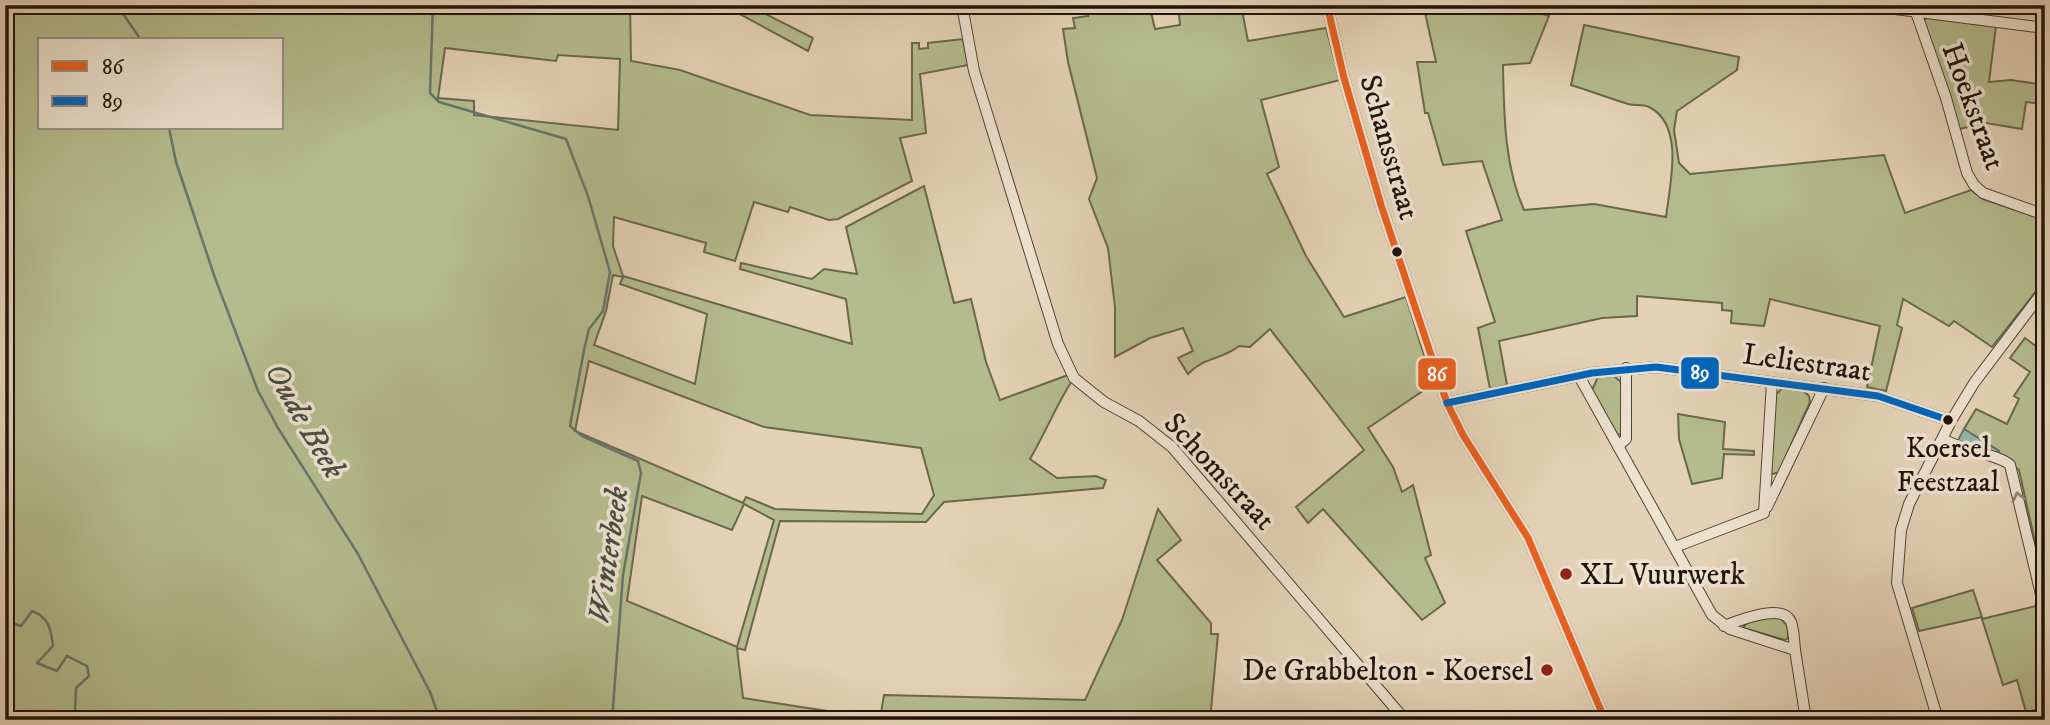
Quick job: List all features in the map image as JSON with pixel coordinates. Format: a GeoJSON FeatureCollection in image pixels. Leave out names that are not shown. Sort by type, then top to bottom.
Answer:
{"type":"FeatureCollection","features":[{"type":"Feature","properties":{"kind":"street","name":"Schomstraat"},"geometry":{"type":"LineString","coordinates":[[962,5],[974,71],[1068,369],[1089,391],[1139,421],[1172,447],[1405,720]]}},
{"type":"Feature","properties":{"kind":"street","name":"Schansstraat"},"geometry":{"type":"LineString","coordinates":[[1327,5],[1344,78],[1381,205],[1447,403],[1463,435],[1528,538],[1605,720]]}},
{"type":"Feature","properties":{"kind":"street"},"geometry":{"type":"LineString","coordinates":[[1864,5],[2045,28]]}},
{"type":"Feature","properties":{"kind":"street","name":"Hoekstraat"},"geometry":{"type":"LineString","coordinates":[[1916,12],[1946,98],[1967,173],[1974,185],[1983,192],[2045,215]]}},
{"type":"Feature","properties":{"kind":"street"},"geometry":{"type":"LineString","coordinates":[[1938,720],[1897,583],[1898,544],[1905,517],[1951,421],[1974,383],[2045,289]]}},
{"type":"Feature","properties":{"kind":"street","name":"Leliestraat"},"geometry":{"type":"LineString","coordinates":[[1447,403],[1579,376],[1626,368],[1656,367],[1878,396],[1951,421]]}},
{"type":"Feature","properties":{"kind":"street"},"geometry":{"type":"LineString","coordinates":[[1618,446],[1626,439],[1626,368]]}},
{"type":"Feature","properties":{"kind":"street"},"geometry":{"type":"LineString","coordinates":[[1579,376],[1712,615],[1724,626],[1795,650]]}},
{"type":"Feature","properties":{"kind":"street"},"geometry":{"type":"LineString","coordinates":[[1764,513],[1772,382]]}},
{"type":"Feature","properties":{"kind":"street"},"geometry":{"type":"LineString","coordinates":[[1675,547],[1764,513],[1825,388]]}},
{"type":"Feature","properties":{"kind":"street"},"geometry":{"type":"LineString","coordinates":[[1943,439],[1963,450],[2000,458],[2010,466],[2045,611]]}},
{"type":"Feature","properties":{"kind":"street"},"geometry":{"type":"LineString","coordinates":[[2032,555],[2045,552]]}},
{"type":"Feature","properties":{"kind":"street"},"geometry":{"type":"LineString","coordinates":[[1724,626],[1762,614],[1778,612],[1786,615],[1791,622],[1807,720]]}},
{"type":"Feature","properties":{"kind":"street"},"geometry":{"type":"LineString","coordinates":[[1643,720],[1678,716],[1707,720]]}},
{"type":"Feature","properties":{"kind":"green space"},"geometry":{"type":"Polygon","coordinates":[[[5,5],[630,5],[631,61],[680,70],[810,115],[912,120],[912,43],[919,43],[919,49],[928,48],[928,43],[963,39],[968,65],[920,74],[926,133],[900,138],[912,181],[838,219],[829,220],[790,207],[788,212],[754,202],[735,261],[704,252],[706,243],[614,217],[613,246],[623,276],[852,344],[846,299],[740,269],[741,263],[812,279],[824,269],[857,274],[846,227],[924,186],[954,303],[971,299],[986,362],[1000,400],[1068,375],[1072,381],[1030,459],[1057,478],[1096,476],[1106,480],[1103,488],[944,502],[926,522],[780,521],[745,650],[737,648],[743,698],[880,719],[884,695],[1085,700],[1122,620],[1158,509],[1181,540],[1157,560],[1211,623],[1211,634],[1218,634],[1210,720],[5,720],[5,5]],[[445,48],[438,98],[474,101],[474,115],[618,130],[620,59],[558,55],[556,61],[445,48]],[[613,275],[606,311],[594,345],[695,384],[707,314],[620,284],[623,277],[613,275]],[[589,361],[575,431],[743,503],[746,497],[775,509],[922,514],[934,495],[921,448],[764,427],[589,361]],[[642,496],[627,601],[737,647],[774,520],[744,504],[732,530],[642,496]]]}},
{"type":"Feature","properties":{"kind":"green space"},"geometry":{"type":"Polygon","coordinates":[[[723,5],[748,5],[813,38],[808,51],[723,5]]]}},
{"type":"Feature","properties":{"kind":"green space"},"geometry":{"type":"Polygon","coordinates":[[[1088,5],[1131,5],[1132,11],[1150,8],[1155,29],[1180,25],[1178,5],[1241,5],[1248,41],[1326,28],[1340,80],[1261,100],[1279,167],[1267,174],[1306,256],[1344,317],[1406,297],[1433,384],[1368,428],[1393,467],[1402,492],[1413,485],[1431,555],[1425,558],[1445,603],[1422,620],[1323,509],[1308,523],[1296,507],[1364,450],[1270,329],[1250,347],[1239,346],[1200,364],[1188,374],[1178,358],[1193,351],[1183,328],[1150,338],[1115,357],[1115,307],[1108,248],[1089,199],[1097,178],[1068,62],[1063,29],[1075,28],[1073,18],[1088,16],[1088,5]]]}},
{"type":"Feature","properties":{"kind":"green space"},"geometry":{"type":"Polygon","coordinates":[[[1514,5],[1549,16],[1530,63],[1503,65],[1509,157],[1517,193],[1524,210],[1594,204],[1666,217],[1672,172],[1671,141],[1667,127],[1660,116],[1649,107],[1628,104],[1571,85],[1584,25],[1739,57],[1737,70],[1677,111],[1674,130],[1679,163],[1690,174],[1884,155],[1905,213],[1971,190],[1983,199],[2045,220],[2045,280],[1992,347],[1954,321],[1949,326],[1903,299],[1897,325],[1902,328],[1886,391],[1867,387],[1880,326],[1770,299],[1764,326],[1731,323],[1732,311],[1722,310],[1722,303],[1637,296],[1637,316],[1602,318],[1499,341],[1507,385],[1490,389],[1478,328],[1495,322],[1466,231],[1502,220],[1482,161],[1443,165],[1428,113],[1425,113],[1417,62],[1436,62],[1424,8],[1514,5]]]}},
{"type":"Feature","properties":{"kind":"green space"},"geometry":{"type":"Polygon","coordinates":[[[1942,5],[1972,5],[1971,15],[1942,11],[1942,5]]]}},
{"type":"Feature","properties":{"kind":"green space"},"geometry":{"type":"Polygon","coordinates":[[[1929,17],[1996,26],[1989,82],[2011,80],[2045,85],[2044,104],[2026,102],[2022,129],[1986,123],[1959,129],[1923,21],[1929,17]]]}},
{"type":"Feature","properties":{"kind":"green space"},"geometry":{"type":"Polygon","coordinates":[[[2025,338],[2045,353],[2043,549],[2036,549],[2032,543],[2035,542],[2019,470],[1998,455],[1999,451],[1964,429],[1976,409],[2007,424],[2019,399],[2014,396],[2030,372],[2010,358],[2025,338]]]}},
{"type":"Feature","properties":{"kind":"green space"},"geometry":{"type":"Polygon","coordinates":[[[1614,376],[1623,384],[1621,435],[1617,434],[1592,390],[1598,377],[1614,376]]]}},
{"type":"Feature","properties":{"kind":"green space"},"geometry":{"type":"Polygon","coordinates":[[[1784,387],[1801,389],[1809,396],[1810,402],[1779,472],[1773,474],[1770,472],[1774,396],[1784,387]]]}},
{"type":"Feature","properties":{"kind":"green space"},"geometry":{"type":"Polygon","coordinates":[[[1678,414],[1725,422],[1723,449],[1754,451],[1754,455],[1724,454],[1722,478],[1692,484],[1679,439],[1678,414]]]}},
{"type":"Feature","properties":{"kind":"green space"},"geometry":{"type":"Polygon","coordinates":[[[1973,590],[1982,617],[1919,631],[1912,608],[1973,590]]]}},
{"type":"Feature","properties":{"kind":"green space"},"geometry":{"type":"Polygon","coordinates":[[[2036,606],[2045,643],[2045,708],[2026,712],[2017,680],[2003,685],[1982,619],[2036,606]]]}},
{"type":"Feature","properties":{"kind":"green space"},"geometry":{"type":"Polygon","coordinates":[[[1778,616],[1788,626],[1788,638],[1785,640],[1743,628],[1749,620],[1778,616]]]}},
{"type":"Feature","properties":{"kind":"water"},"geometry":{"type":"Polygon","coordinates":[[[1964,429],[1999,451],[1998,455],[1956,444],[1964,429]]]}},
{"type":"Feature","properties":{"kind":"waterway","name":"Oude Beek"},"geometry":{"type":"LineString","coordinates":[[117,5],[140,38]]}},
{"type":"Feature","properties":{"kind":"waterway","name":"Winterbeek"},"geometry":{"type":"LineString","coordinates":[[433,5],[430,93],[439,102],[566,139],[588,196],[610,272],[603,311],[589,329],[570,426],[582,436],[638,461],[641,473],[623,575],[612,720]]}},
{"type":"Feature","properties":{"kind":"waterway","name":"Oude Beek"},"geometry":{"type":"LineString","coordinates":[[169,130],[176,162],[215,278],[258,391],[278,428],[358,554],[430,692],[440,720]]}},
{"type":"Feature","properties":{"kind":"waterway"},"geometry":{"type":"LineString","coordinates":[[5,607],[12,623],[21,626],[32,611],[48,624],[53,646],[37,663],[57,671],[67,656],[87,666],[89,676],[76,688],[75,712],[81,720]]}},
{"type":"Feature","properties":{"kind":"transit line","name":"86"},"geometry":{"type":"LineString","coordinates":[[1327,5],[1344,78],[1381,205],[1447,403],[1463,435],[1528,538],[1605,720]]}},
{"type":"Feature","properties":{"kind":"transit line","name":"89"},"geometry":{"type":"LineString","coordinates":[[1447,403],[1592,373],[1656,367],[1878,396],[1951,421]]}},
{"type":"Feature","properties":{"kind":"place","name":"Koersel Feestzaal"},"geometry":{"type":"Point","coordinates":[1948,420]}},
{"type":"Feature","properties":{"kind":"place","name":"XL Vuurwerk"},"geometry":{"type":"Point","coordinates":[1566,574]}},
{"type":"Feature","properties":{"kind":"place","name":"De Grabbelton - Koersel"},"geometry":{"type":"Point","coordinates":[1547,670]}}]}
